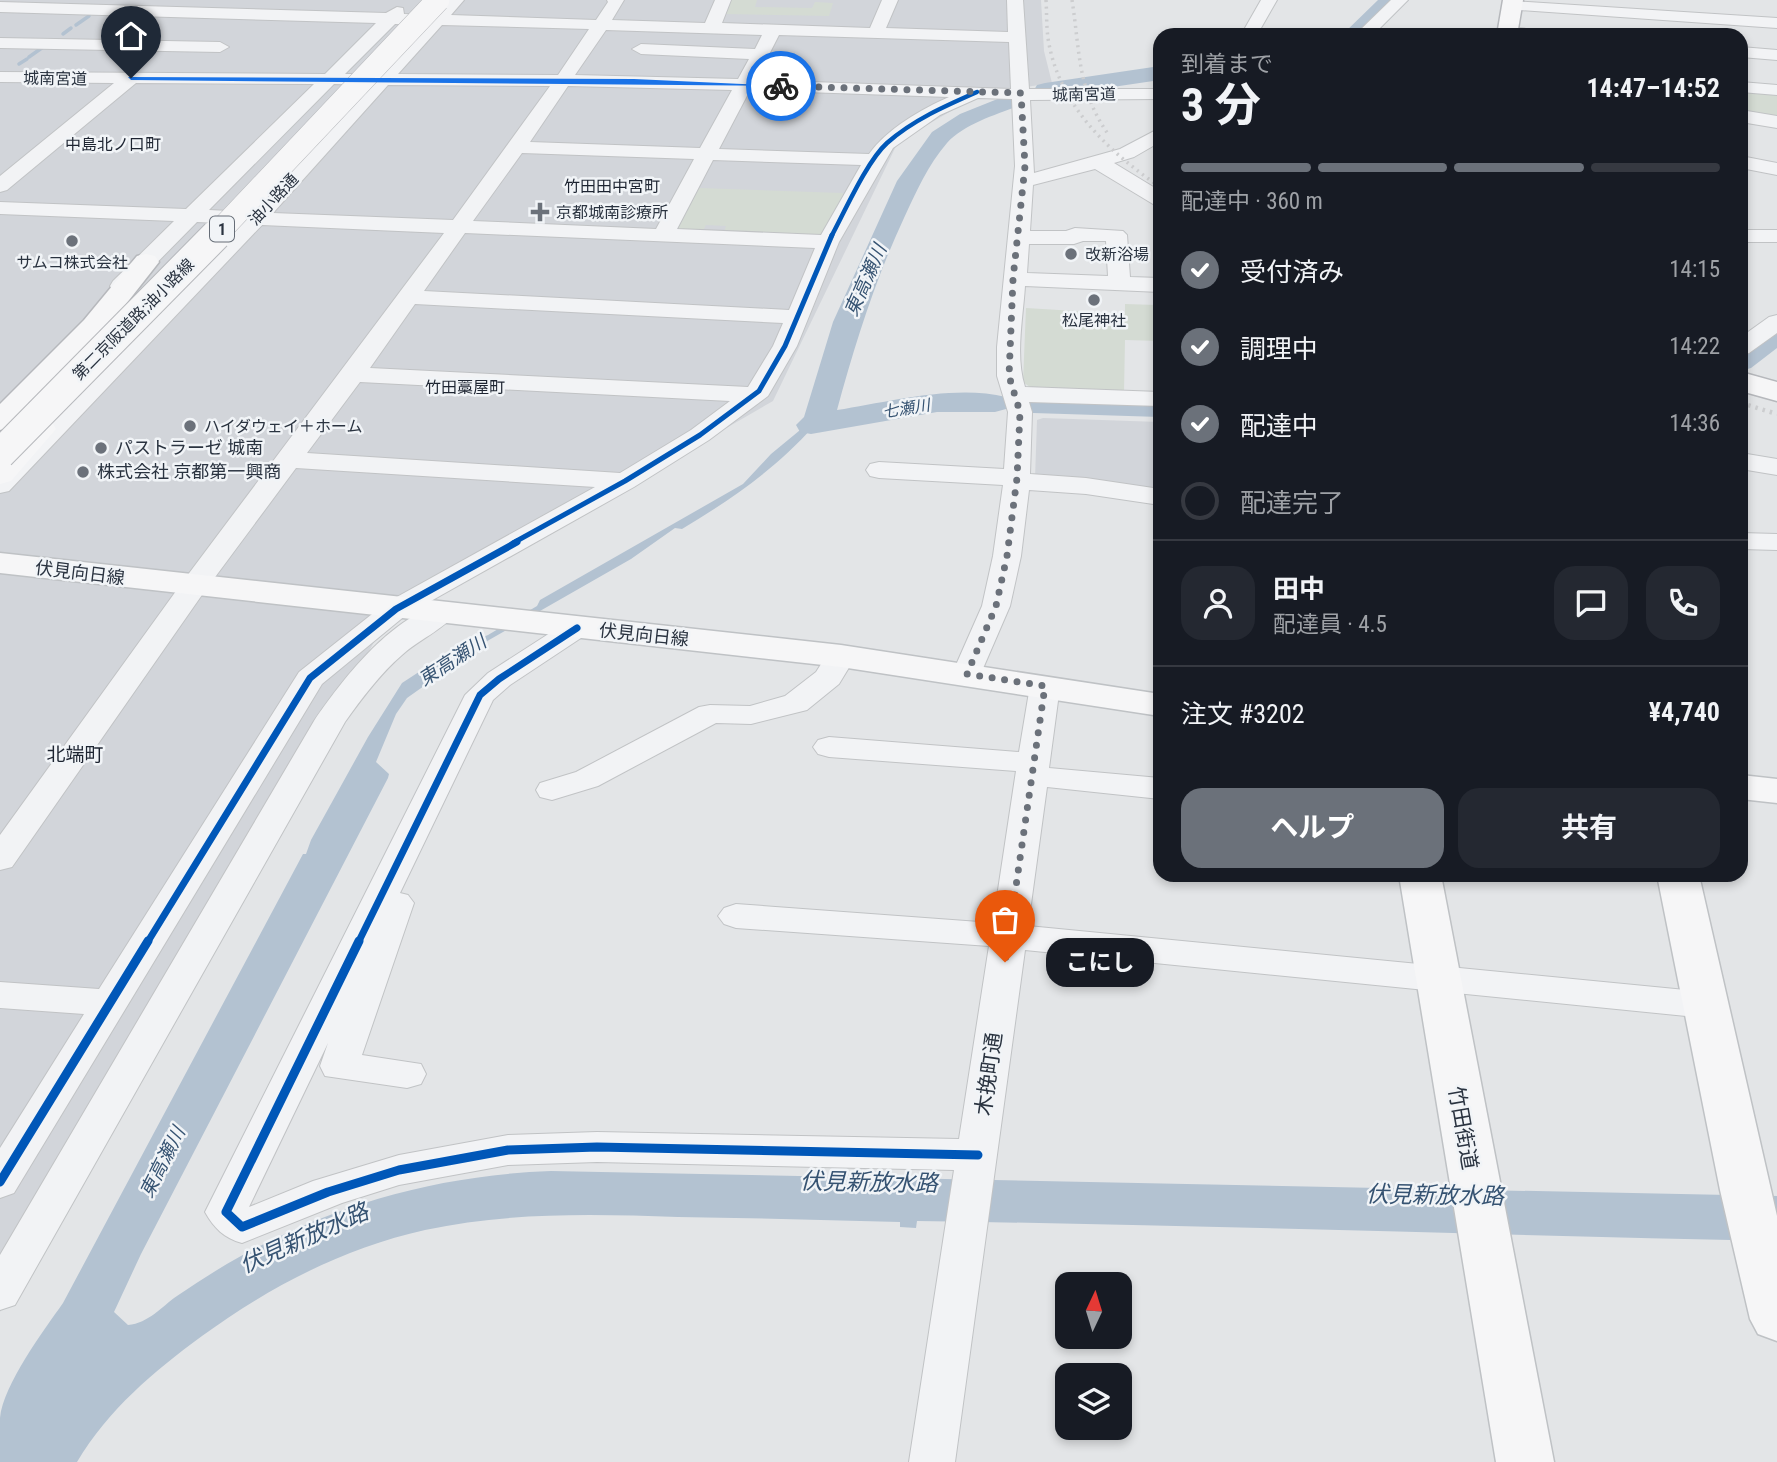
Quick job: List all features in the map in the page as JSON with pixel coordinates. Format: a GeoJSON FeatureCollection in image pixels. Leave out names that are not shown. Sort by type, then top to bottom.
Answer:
{"type":"FeatureCollection","features":[{"type":"Feature","properties":{"kind":"main road"},"geometry":{"type":"LineString","coordinates":[[1508,28],[1512,3]]}},
{"type":"Feature","properties":{"kind":"main road","name":"第二京阪道路;油小路線"},"geometry":{"type":"LineString","coordinates":[[0,432],[230,202],[435,10]]}},
{"type":"Feature","properties":{"kind":"main road","name":"第二京阪道路;油小路線"},"geometry":{"type":"LineString","coordinates":[[0,454],[435,10]]}},
{"type":"Feature","properties":{"kind":"main road"},"geometry":{"type":"LineString","coordinates":[[0,474],[145,318],[249,219]]}},
{"type":"Feature","properties":{"kind":"main road"},"geometry":{"type":"LineString","coordinates":[[0,421],[94,326],[146,262]]}},
{"type":"Feature","properties":{"kind":"main road"},"geometry":{"type":"LineString","coordinates":[[1748,384],[1777,393]]}},
{"type":"Feature","properties":{"kind":"main road","name":"伏見向日線"},"geometry":{"type":"LineString","coordinates":[[0,564],[841,656],[1153,704]]}},
{"type":"Feature","properties":{"kind":"main road"},"geometry":{"type":"LineString","coordinates":[[1748,788],[1777,791]]}},
{"type":"Feature","properties":{"kind":"main road","name":"竹田街道"},"geometry":{"type":"LineString","coordinates":[[1421,882],[1472,1180],[1525,1462]]}},
{"type":"Feature","properties":{"kind":"main road"},"geometry":{"type":"LineString","coordinates":[[1680,882],[1745,1190],[1777,1319]]}},
{"type":"Feature","properties":{"kind":"street"},"geometry":{"type":"LineString","coordinates":[[0,404],[409,0]]}},
{"type":"Feature","properties":{"kind":"street","name":"油小路通"},"geometry":{"type":"LineString","coordinates":[[0,485],[382,81],[435,10],[456,0]]}},
{"type":"Feature","properties":{"kind":"street"},"geometry":{"type":"LineString","coordinates":[[0,859],[194,586],[353,374],[598,36],[618,1],[615,0]]}},
{"type":"Feature","properties":{"kind":"street"},"geometry":{"type":"LineString","coordinates":[[712,27],[723,0]]}},
{"type":"Feature","properties":{"kind":"street"},"geometry":{"type":"LineString","coordinates":[[876,32],[890,0]]}},
{"type":"Feature","properties":{"kind":"street"},"geometry":{"type":"LineString","coordinates":[[967,674],[996,606],[1007,556],[1017,480],[1017,403],[1009,376],[1013,279],[1024,179],[1015,0]]}},
{"type":"Feature","properties":{"kind":"street"},"geometry":{"type":"LineString","coordinates":[[1253,28],[1269,0]]}},
{"type":"Feature","properties":{"kind":"street"},"geometry":{"type":"LineString","coordinates":[[1370,28],[1400,0]]}},
{"type":"Feature","properties":{"kind":"street"},"geometry":{"type":"LineString","coordinates":[[1754,21],[1764,0]]}},
{"type":"Feature","properties":{"kind":"street"},"geometry":{"type":"LineString","coordinates":[[1512,3],[1677,8],[1777,23]]}},
{"type":"Feature","properties":{"kind":"street"},"geometry":{"type":"LineString","coordinates":[[0,5],[264,9],[391,18],[435,10],[598,36],[712,27],[1016,37]]}},
{"type":"Feature","properties":{"kind":"street"},"geometry":{"type":"LineString","coordinates":[[0,69],[94,5]]}},
{"type":"Feature","properties":{"kind":"street"},"geometry":{"type":"LineString","coordinates":[[1675,28],[1677,8]]}},
{"type":"Feature","properties":{"kind":"street"},"geometry":{"type":"LineString","coordinates":[[183,79],[264,9]]}},
{"type":"Feature","properties":{"kind":"street"},"geometry":{"type":"LineString","coordinates":[[663,235],[758,54],[774,29]]}},
{"type":"Feature","properties":{"kind":"street"},"geometry":{"type":"LineString","coordinates":[[0,43],[229,39]]}},
{"type":"Feature","properties":{"kind":"street"},"geometry":{"type":"LineString","coordinates":[[626,49],[758,54]]}},
{"type":"Feature","properties":{"kind":"street"},"geometry":{"type":"LineString","coordinates":[[1748,53],[1777,55]]}},
{"type":"Feature","properties":{"kind":"street","name":"城南宮道"},"geometry":{"type":"LineString","coordinates":[[0,77],[563,81],[1153,94]]}},
{"type":"Feature","properties":{"kind":"street"},"geometry":{"type":"LineString","coordinates":[[0,186],[131,78]]}},
{"type":"Feature","properties":{"kind":"street"},"geometry":{"type":"LineString","coordinates":[[1748,88],[1777,90]]}},
{"type":"Feature","properties":{"kind":"street"},"geometry":{"type":"LineString","coordinates":[[0,1182],[310,678],[396,609],[625,481],[700,435],[754,396],[777,363],[828,242],[874,160],[886,144],[933,111],[977,92]]}},
{"type":"Feature","properties":{"kind":"street"},"geometry":{"type":"LineString","coordinates":[[1748,117],[1777,122]]}},
{"type":"Feature","properties":{"kind":"street"},"geometry":{"type":"LineString","coordinates":[[1024,179],[1041,179],[1098,162],[1136,150],[1153,139]]}},
{"type":"Feature","properties":{"kind":"street"},"geometry":{"type":"LineString","coordinates":[[516,147],[874,160]]}},
{"type":"Feature","properties":{"kind":"street"},"geometry":{"type":"LineString","coordinates":[[1098,162],[1153,196]]}},
{"type":"Feature","properties":{"kind":"street"},"geometry":{"type":"LineString","coordinates":[[1748,163],[1777,169]]}},
{"type":"Feature","properties":{"kind":"street"},"geometry":{"type":"LineString","coordinates":[[0,208],[828,242]]}},
{"type":"Feature","properties":{"kind":"street"},"geometry":{"type":"LineString","coordinates":[[1018,237],[1074,238],[1075,234],[1116,235],[1120,284]]}},
{"type":"Feature","properties":{"kind":"street"},"geometry":{"type":"LineString","coordinates":[[1748,236],[1777,236]]}},
{"type":"Feature","properties":{"kind":"street"},"geometry":{"type":"LineString","coordinates":[[1013,279],[1153,285]]}},
{"type":"Feature","properties":{"kind":"street"},"geometry":{"type":"LineString","coordinates":[[408,297],[797,317]]}},
{"type":"Feature","properties":{"kind":"street"},"geometry":{"type":"LineString","coordinates":[[353,374],[754,396]]}},
{"type":"Feature","properties":{"kind":"street"},"geometry":{"type":"LineString","coordinates":[[1017,403],[1153,399]]}},
{"type":"Feature","properties":{"kind":"street"},"geometry":{"type":"LineString","coordinates":[[1017,403],[1153,415]]}},
{"type":"Feature","properties":{"kind":"street"},"geometry":{"type":"LineString","coordinates":[[288,460],[625,481]]}},
{"type":"Feature","properties":{"kind":"street"},"geometry":{"type":"LineString","coordinates":[[1748,462],[1777,467]]}},
{"type":"Feature","properties":{"kind":"street"},"geometry":{"type":"LineString","coordinates":[[879,470],[1086,486],[1153,497]]}},
{"type":"Feature","properties":{"kind":"street"},"geometry":{"type":"LineString","coordinates":[[1748,541],[1777,542]]}},
{"type":"Feature","properties":{"kind":"street"},"geometry":{"type":"LineString","coordinates":[[0,1293],[330,721],[363,675],[391,646],[457,615]]}},
{"type":"Feature","properties":{"kind":"street"},"geometry":{"type":"LineString","coordinates":[[569,627],[480,695],[226,1212],[242,1227],[328,1192],[400,1170],[508,1150],[584,1147],[978,1157]]}},
{"type":"Feature","properties":{"kind":"street"},"geometry":{"type":"LineString","coordinates":[[552,790],[587,779],[710,715],[751,715],[796,703],[828,678],[841,656]]}},
{"type":"Feature","properties":{"kind":"street","name":"木挽町通"},"geometry":{"type":"LineString","coordinates":[[932,1462],[1045,686]]}},
{"type":"Feature","properties":{"kind":"street"},"geometry":{"type":"LineString","coordinates":[[829,747],[1153,787]]}},
{"type":"Feature","properties":{"kind":"street"},"geometry":{"type":"LineString","coordinates":[[401,854],[402,885],[339,1066],[407,1074]]}},
{"type":"Feature","properties":{"kind":"street"},"geometry":{"type":"LineString","coordinates":[[736,916],[1009,936],[1706,1005]]}},
{"type":"Feature","properties":{"kind":"street"},"geometry":{"type":"LineString","coordinates":[[0,995],[110,1003]]}},
{"type":"Feature","properties":{"kind":"shaded area"},"geometry":{"type":"Polygon","coordinates":[[[0,0],[1041,0],[1044,51],[1052,83],[980,94],[898,142],[773,401],[383,626],[0,1312],[0,0]]]}},
{"type":"Feature","properties":{"kind":"shaded area"},"geometry":{"type":"Polygon","coordinates":[[[729,0],[757,0],[755,7],[812,8],[815,2],[833,3],[829,16],[725,14],[729,0]]]}},
{"type":"Feature","properties":{"kind":"shaded area"},"geometry":{"type":"Polygon","coordinates":[[[1748,90],[1777,92],[1777,120],[1748,115],[1748,90]]]}},
{"type":"Feature","properties":{"kind":"shaded area"},"geometry":{"type":"Polygon","coordinates":[[[700,188],[848,195],[827,236],[723,235],[726,226],[706,225],[701,234],[675,231],[693,191],[700,188]]]}},
{"type":"Feature","properties":{"kind":"shaded area"},"geometry":{"type":"Polygon","coordinates":[[[1125,304],[1153,305],[1153,341],[1125,340],[1124,392],[1034,390],[1023,382],[1026,308],[1125,314],[1125,304]]]}},
{"type":"Feature","properties":{"kind":"shaded area"},"geometry":{"type":"Polygon","coordinates":[[[1037,420],[1153,422],[1153,492],[1035,479],[1037,420]]]}},
{"type":"Feature","properties":{"kind":"water","name":"伏見新放水路"},"geometry":{"type":"Polygon","coordinates":[[[829,402],[833,416],[856,411],[868,420],[837,429],[814,426],[768,470],[718,506],[682,529],[675,528],[631,559],[489,640],[407,698],[396,714],[376,762],[389,774],[388,778],[141,1254],[114,1312],[128,1325],[149,1318],[217,1270],[277,1237],[352,1207],[430,1186],[551,1171],[1777,1196],[1777,1241],[917,1221],[916,1228],[900,1227],[900,1222],[614,1215],[488,1220],[425,1230],[395,1238],[365,1247],[308,1271],[227,1318],[166,1363],[118,1408],[77,1462],[0,1462],[0,1418],[16,1374],[63,1303],[303,854],[306,854],[311,840],[368,737],[402,683],[451,651],[488,635],[537,606],[540,600],[743,484],[771,454],[805,426],[810,419],[814,403],[829,402]]]}},
{"type":"Feature","properties":{"kind":"waterway","name":"東高瀬川"},"geometry":{"type":"LineString","coordinates":[[1360,28],[1390,0]]}},
{"type":"Feature","properties":{"kind":"waterway"},"geometry":{"type":"LineString","coordinates":[[76,25],[89,16]]}},
{"type":"Feature","properties":{"kind":"waterway"},"geometry":{"type":"LineString","coordinates":[[63,34],[71,28]]}},
{"type":"Feature","properties":{"kind":"waterway"},"geometry":{"type":"LineString","coordinates":[[29,57],[46,45]]}},
{"type":"Feature","properties":{"kind":"waterway"},"geometry":{"type":"LineString","coordinates":[[19,64],[27,59]]}},
{"type":"Feature","properties":{"kind":"waterway","name":"東高瀬川"},"geometry":{"type":"LineString","coordinates":[[1045,90],[1153,74]]}},
{"type":"Feature","properties":{"kind":"waterway","name":"東高瀬川"},"geometry":{"type":"LineString","coordinates":[[818,422],[847,322],[879,244],[909,181],[940,137],[968,119],[1015,99]]}},
{"type":"Feature","properties":{"kind":"waterway","name":"七瀬川"},"geometry":{"type":"LineString","coordinates":[[1748,357],[1777,334]]}},
{"type":"Feature","properties":{"kind":"waterway","name":"七瀬川"},"geometry":{"type":"LineString","coordinates":[[818,422],[937,403],[995,403]]}},
{"type":"Feature","properties":{"kind":"waterway","name":"七瀬川"},"geometry":{"type":"LineString","coordinates":[[1033,404],[1153,408]]}},
{"type":"Feature","properties":{"kind":"waterway","name":"東高瀬川"},"geometry":{"type":"LineString","coordinates":[[811,425],[818,422]]}},
{"type":"Feature","properties":{"kind":"railway"},"geometry":{"type":"LineString","coordinates":[[1046,0],[1048,38],[1055,67],[1064,88],[1076,108],[1106,143],[1153,182]]}},
{"type":"Feature","properties":{"kind":"railway"},"geometry":{"type":"LineString","coordinates":[[1072,0],[1085,85],[1090,101],[1108,134]]}},
{"type":"Feature","properties":{"kind":"railway"},"geometry":{"type":"LineString","coordinates":[[1748,405],[1777,414]]}},
{"type":"Feature","properties":{"kind":"cycle path"},"geometry":{"type":"LineString","coordinates":[[0,1182],[310,678],[396,609],[625,481],[700,435],[759,391],[785,346],[828,242],[874,160],[886,144],[933,111],[977,92]]}},
{"type":"Feature","properties":{"kind":"cycle path"},"geometry":{"type":"LineString","coordinates":[[577,628],[499,679],[480,695],[226,1212],[242,1227],[328,1192],[399,1170],[508,1150],[597,1147],[978,1155]]}},
{"type":"Feature","properties":{"kind":"way so far"},"geometry":{"type":"LineString","coordinates":[[781,86],[1021,93],[1024,188],[1013,279],[1014,305],[1009,346],[1009,376],[1020,412],[1017,478],[1007,556],[996,606],[967,674],[1045,686],[1005,962]]}},
{"type":"Feature","properties":{"kind":"place","name":"京都城南診療所"},"geometry":{"type":"Point","coordinates":[540,212]}},
{"type":"Feature","properties":{"kind":"place","name":"サムコ株式会社"},"geometry":{"type":"Point","coordinates":[72,241]}},
{"type":"Feature","properties":{"kind":"place","name":"改新浴場"},"geometry":{"type":"Point","coordinates":[1071,254]}},
{"type":"Feature","properties":{"kind":"place","name":"松尾神社"},"geometry":{"type":"Point","coordinates":[1094,300]}},
{"type":"Feature","properties":{"kind":"place","name":"ハイダウェイ＋ホーム"},"geometry":{"type":"Point","coordinates":[190,426]}},
{"type":"Feature","properties":{"kind":"place","name":"パストラーゼ 城南"},"geometry":{"type":"Point","coordinates":[101,448]}},
{"type":"Feature","properties":{"kind":"place","name":"株式会社 京都第一興商"},"geometry":{"type":"Point","coordinates":[83,472]}},
{"type":"Feature","properties":{"kind":"place","name":"こにし"},"geometry":{"type":"Point","coordinates":[1005,962]}},
{"type":"Feature","properties":{"kind":"district","name":"中島北ノ口町"},"geometry":{"type":"Point","coordinates":[113,144]}},
{"type":"Feature","properties":{"kind":"district","name":"竹田田中宮町"},"geometry":{"type":"Point","coordinates":[612,186]}},
{"type":"Feature","properties":{"kind":"district","name":"竹田藁屋町"},"geometry":{"type":"Point","coordinates":[465,387]}},
{"type":"Feature","properties":{"kind":"district","name":"北端町"},"geometry":{"type":"Point","coordinates":[75,754]}},
{"type":"Feature","properties":{"kind":"route"},"geometry":{"type":"LineString","coordinates":[[131,78],[634,81],[781,86]]}}]}
